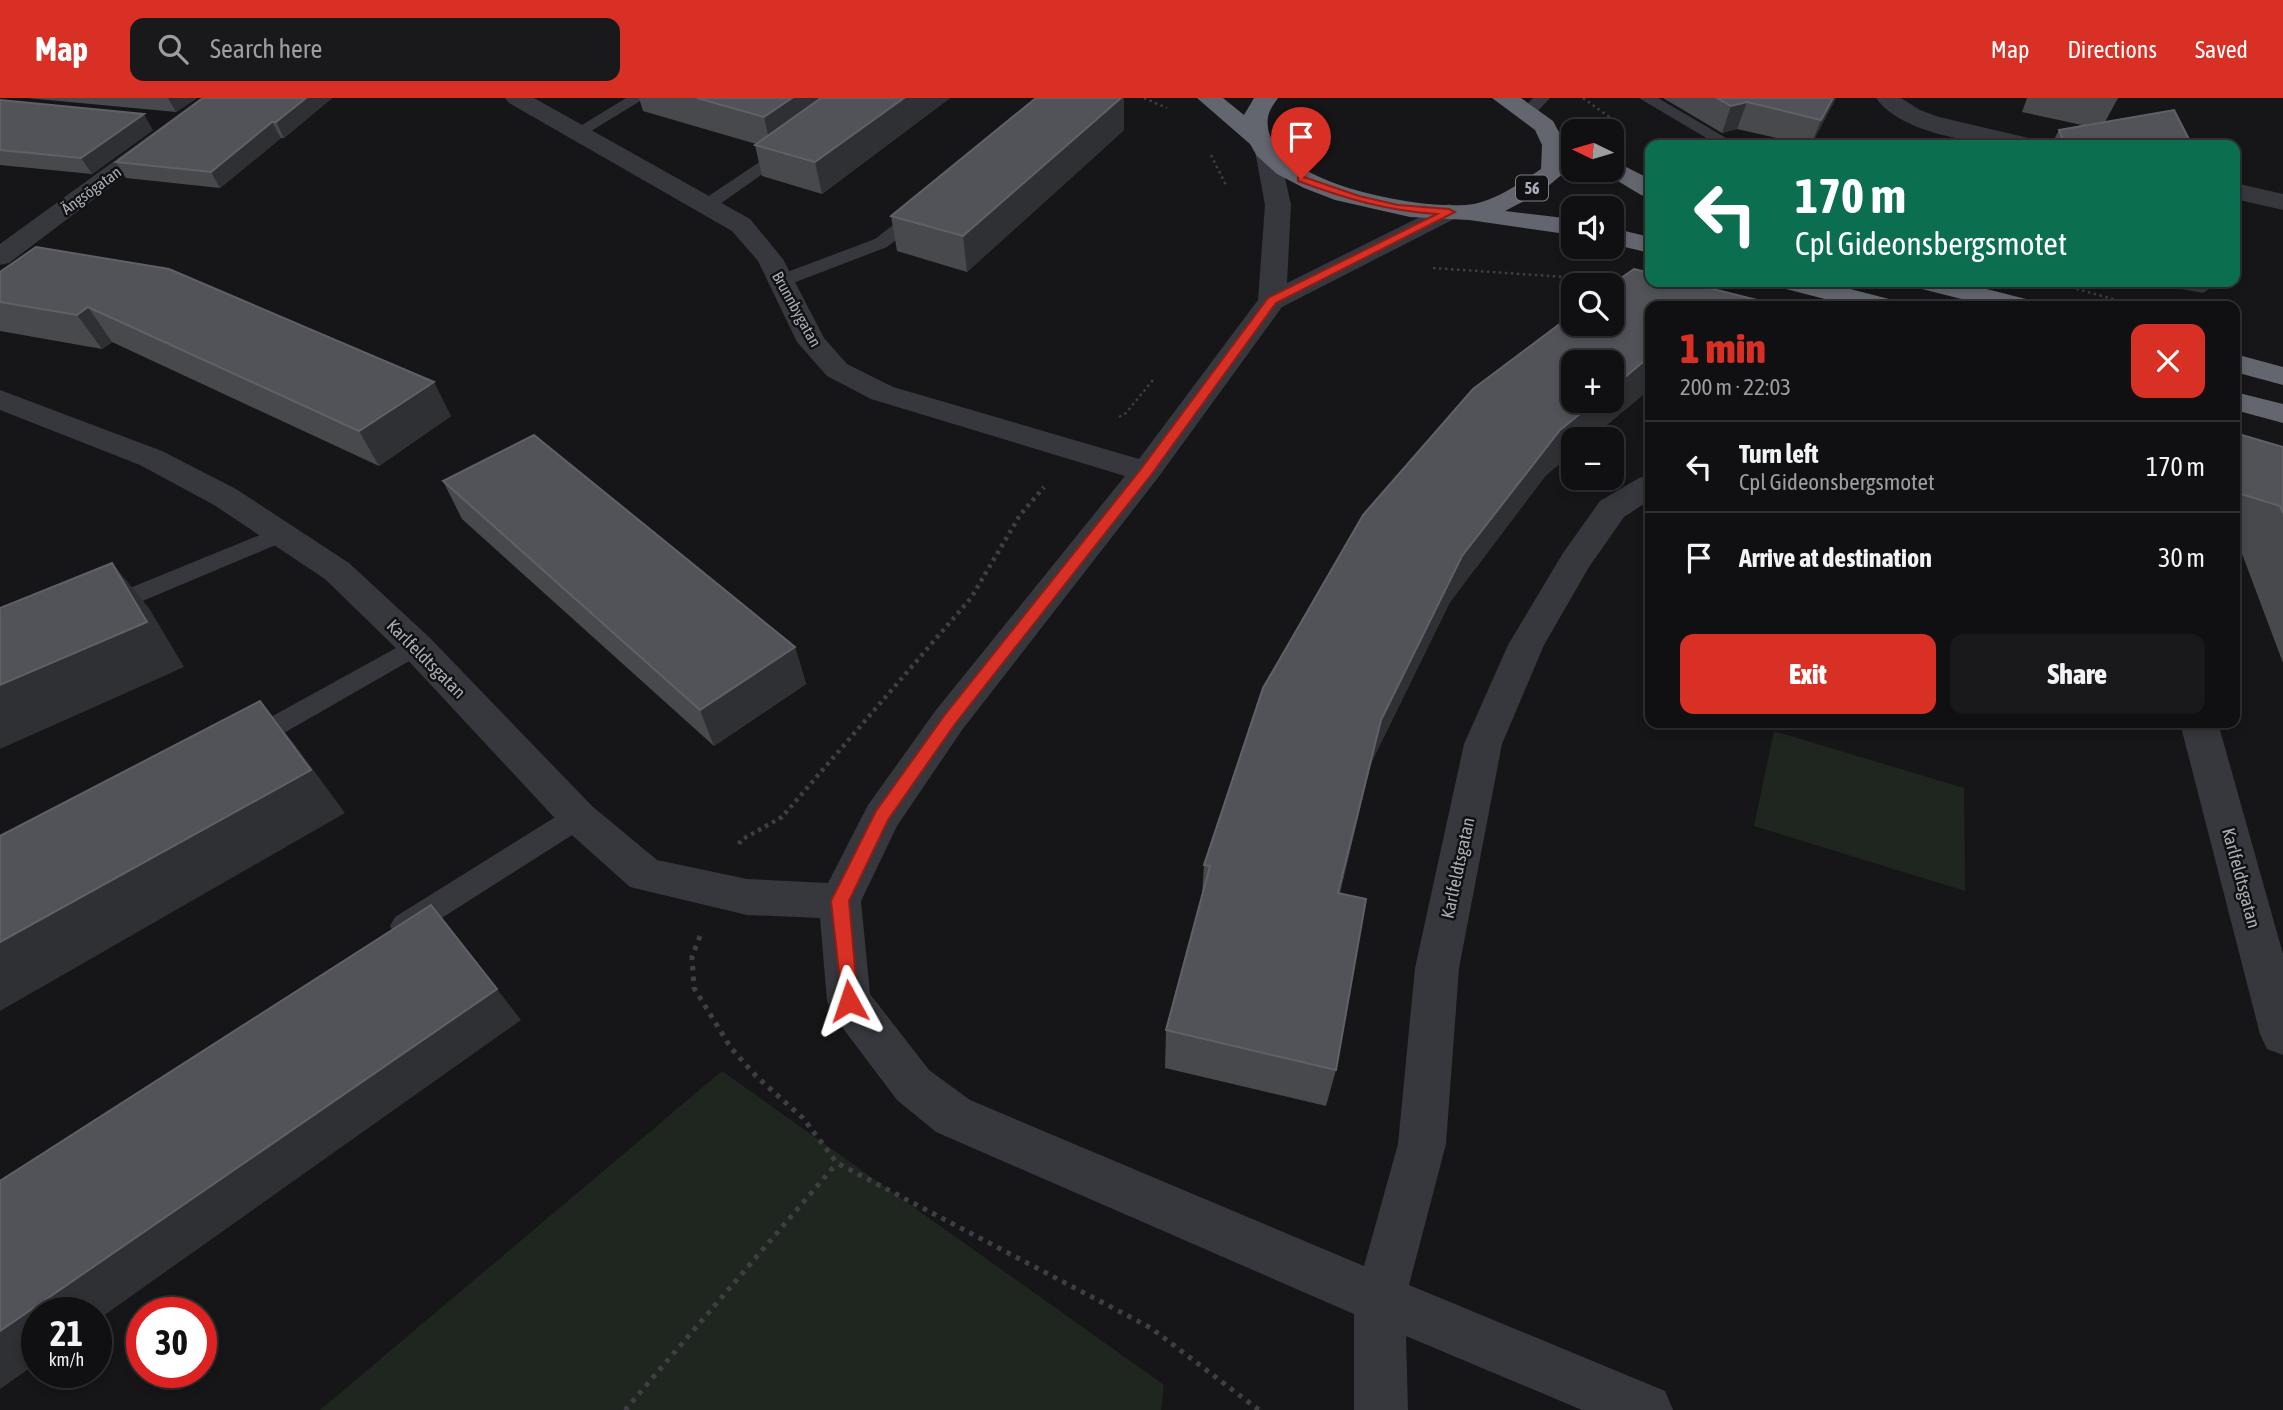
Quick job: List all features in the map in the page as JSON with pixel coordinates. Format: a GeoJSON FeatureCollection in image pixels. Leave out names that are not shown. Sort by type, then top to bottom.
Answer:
{"type":"FeatureCollection","features":[{"type":"Feature","properties":{"kind":"highway","name":"56"},"geometry":{"type":"LineString","coordinates":[[1209,98],[1301,179],[1323,187],[1398,208],[1456,212],[1561,225]]}},
{"type":"Feature","properties":{"kind":"highway"},"geometry":{"type":"LineString","coordinates":[[1263,145],[1256,114],[1266,98]]}},
{"type":"Feature","properties":{"kind":"highway"},"geometry":{"type":"LineString","coordinates":[[1504,98],[1535,108],[1561,131]]}},
{"type":"Feature","properties":{"kind":"highway","name":"56"},"geometry":{"type":"LineString","coordinates":[[1456,212],[1520,197],[1553,172],[1556,148],[1535,108]]}},
{"type":"Feature","properties":{"kind":"highway"},"geometry":{"type":"LineString","coordinates":[[1624,174],[1645,187]]}},
{"type":"Feature","properties":{"kind":"highway"},"geometry":{"type":"LineString","coordinates":[[1624,239],[1645,244]]}},
{"type":"Feature","properties":{"kind":"highway"},"geometry":{"type":"LineString","coordinates":[[1811,287],[1864,301]]}},
{"type":"Feature","properties":{"kind":"highway"},"geometry":{"type":"LineString","coordinates":[[1947,287],[2002,301]]}},
{"type":"Feature","properties":{"kind":"highway"},"geometry":{"type":"LineString","coordinates":[[2240,364],[2283,376]]}},
{"type":"Feature","properties":{"kind":"highway"},"geometry":{"type":"LineString","coordinates":[[2240,402],[2283,414]]}},
{"type":"Feature","properties":{"kind":"street","name":"Ängsögatan"},"geometry":{"type":"LineString","coordinates":[[0,257],[216,98]]}},
{"type":"Feature","properties":{"kind":"street","name":"Brunnbygatan"},"geometry":{"type":"LineString","coordinates":[[517,98],[741,225],[770,259],[811,342],[837,370],[882,393],[1146,472]]}},
{"type":"Feature","properties":{"kind":"street"},"geometry":{"type":"LineString","coordinates":[[1888,98],[1908,114],[1953,129],[2005,140]]}},
{"type":"Feature","properties":{"kind":"street"},"geometry":{"type":"LineString","coordinates":[[143,119],[182,123]]}},
{"type":"Feature","properties":{"kind":"street"},"geometry":{"type":"LineString","coordinates":[[1263,145],[1278,205],[1272,300]]}},
{"type":"Feature","properties":{"kind":"street"},"geometry":{"type":"LineString","coordinates":[[2240,192],[2283,202]]}},
{"type":"Feature","properties":{"kind":"street"},"geometry":{"type":"LineString","coordinates":[[1456,212],[1359,255],[1272,300],[1146,472],[949,720],[882,816],[840,901],[849,1001],[913,1085],[954,1116],[1380,1300],[1646,1410]]}},
{"type":"Feature","properties":{"kind":"street","name":"Karlfeldtsgatan"},"geometry":{"type":"LineString","coordinates":[[0,398],[151,458],[225,497],[337,571],[416,646],[578,817],[645,875],[747,897],[840,901]]}},
{"type":"Feature","properties":{"kind":"street","name":"Karlfeldtsgatan"},"geometry":{"type":"LineString","coordinates":[[1381,1410],[1380,1300],[1423,1144],[1437,968],[1483,744],[1526,645],[1576,561],[1612,509],[1645,488]]}},
{"type":"Feature","properties":{"kind":"street","name":"Karlfeldtsgatan"},"geometry":{"type":"LineString","coordinates":[[2200,728],[2283,1034]]}},
{"type":"Feature","properties":{"kind":"lane"},"geometry":{"type":"LineString","coordinates":[[577,133],[637,98]]}},
{"type":"Feature","properties":{"kind":"lane"},"geometry":{"type":"LineString","coordinates":[[1647,98],[1721,140]]}},
{"type":"Feature","properties":{"kind":"lane"},"geometry":{"type":"LineString","coordinates":[[706,205],[804,136]]}},
{"type":"Feature","properties":{"kind":"lane"},"geometry":{"type":"LineString","coordinates":[[781,281],[881,243],[933,202]]}},
{"type":"Feature","properties":{"kind":"lane"},"geometry":{"type":"LineString","coordinates":[[90,614],[282,534]]}},
{"type":"Feature","properties":{"kind":"lane"},"geometry":{"type":"LineString","coordinates":[[227,753],[416,646]]}},
{"type":"Feature","properties":{"kind":"lane"},"geometry":{"type":"LineString","coordinates":[[382,940],[578,817]]}},
{"type":"Feature","properties":{"kind":"path"},"geometry":{"type":"LineString","coordinates":[[1144,98],[1168,108]]}},
{"type":"Feature","properties":{"kind":"path"},"geometry":{"type":"LineString","coordinates":[[1210,154],[1248,227],[1277,233]]}},
{"type":"Feature","properties":{"kind":"path"},"geometry":{"type":"LineString","coordinates":[[1359,255],[1395,265],[1561,278]]}},
{"type":"Feature","properties":{"kind":"path"},"geometry":{"type":"LineString","coordinates":[[2069,287],[2120,301]]}},
{"type":"Feature","properties":{"kind":"path"},"geometry":{"type":"LineString","coordinates":[[625,1410],[837,1163],[1151,1328],[1259,1410]]}},
{"type":"Feature","properties":{"kind":"shaded area"},"geometry":{"type":"Polygon","coordinates":[[[1774,731],[1964,788],[1965,891],[1754,826],[1774,731]]]}},
{"type":"Feature","properties":{"kind":"shaded area"},"geometry":{"type":"Polygon","coordinates":[[[722,1071],[1164,1385],[1161,1410],[320,1410],[722,1071]]]}},
{"type":"Feature","properties":{"kind":"building"},"geometry":{"type":"Polygon","coordinates":[[[203,98],[306,98],[211,172],[116,162],[203,98]]]}},
{"type":"Feature","properties":{"kind":"building"},"geometry":{"type":"Polygon","coordinates":[[[697,98],[792,98],[764,117],[697,98]]]}},
{"type":"Feature","properties":{"kind":"building"},"geometry":{"type":"Polygon","coordinates":[[[821,98],[904,98],[815,162],[755,145],[821,98]]]}},
{"type":"Feature","properties":{"kind":"building"},"geometry":{"type":"Polygon","coordinates":[[[1036,98],[1121,98],[963,236],[891,216],[1036,98]]]}},
{"type":"Feature","properties":{"kind":"building"},"geometry":{"type":"Polygon","coordinates":[[[1717,98],[1833,98],[1821,120],[1747,102],[1731,106],[1717,98]]]}},
{"type":"Feature","properties":{"kind":"building"},"geometry":{"type":"Polygon","coordinates":[[[0,100],[144,114],[81,158],[0,150],[0,100]]]}},
{"type":"Feature","properties":{"kind":"building"},"geometry":{"type":"Polygon","coordinates":[[[2174,110],[2189,140],[2063,140],[2059,130],[2174,110]]]}},
{"type":"Feature","properties":{"kind":"building"},"geometry":{"type":"Polygon","coordinates":[[[36,247],[169,269],[434,382],[359,431],[88,307],[77,315],[0,302],[0,272],[36,247]]]}},
{"type":"Feature","properties":{"kind":"building"},"geometry":{"type":"Polygon","coordinates":[[[1634,269],[1645,272],[1645,287],[1705,287],[1761,301],[1645,301],[1645,360],[1624,378],[1624,350],[1561,350],[1561,413],[1581,413],[1561,427],[1462,556],[1381,720],[1338,893],[1366,899],[1336,1070],[1166,1030],[1210,866],[1204,865],[1263,688],[1363,515],[1473,389],[1561,323],[1561,336],[1624,336],[1624,276],[1634,269]]]}},
{"type":"Feature","properties":{"kind":"building"},"geometry":{"type":"Polygon","coordinates":[[[2240,434],[2283,447],[2283,513],[2280,506],[2240,494],[2240,434]]]}},
{"type":"Feature","properties":{"kind":"building"},"geometry":{"type":"Polygon","coordinates":[[[534,435],[795,647],[700,710],[443,481],[534,435]]]}},
{"type":"Feature","properties":{"kind":"building"},"geometry":{"type":"Polygon","coordinates":[[[112,563],[147,622],[0,685],[0,608],[112,563]]]}},
{"type":"Feature","properties":{"kind":"building"},"geometry":{"type":"Polygon","coordinates":[[[260,701],[311,770],[0,942],[0,836],[260,701]]]}},
{"type":"Feature","properties":{"kind":"building"},"geometry":{"type":"Polygon","coordinates":[[[431,905],[497,989],[49,1297],[21,1297],[21,1317],[0,1331],[0,1181],[431,905]]]}},
{"type":"Feature","properties":{"kind":"route"},"geometry":{"type":"LineString","coordinates":[[849,1001],[840,901],[882,816],[949,720],[1146,472],[1272,300],[1449,212],[1398,208],[1356,198],[1301,179]]}}]}
